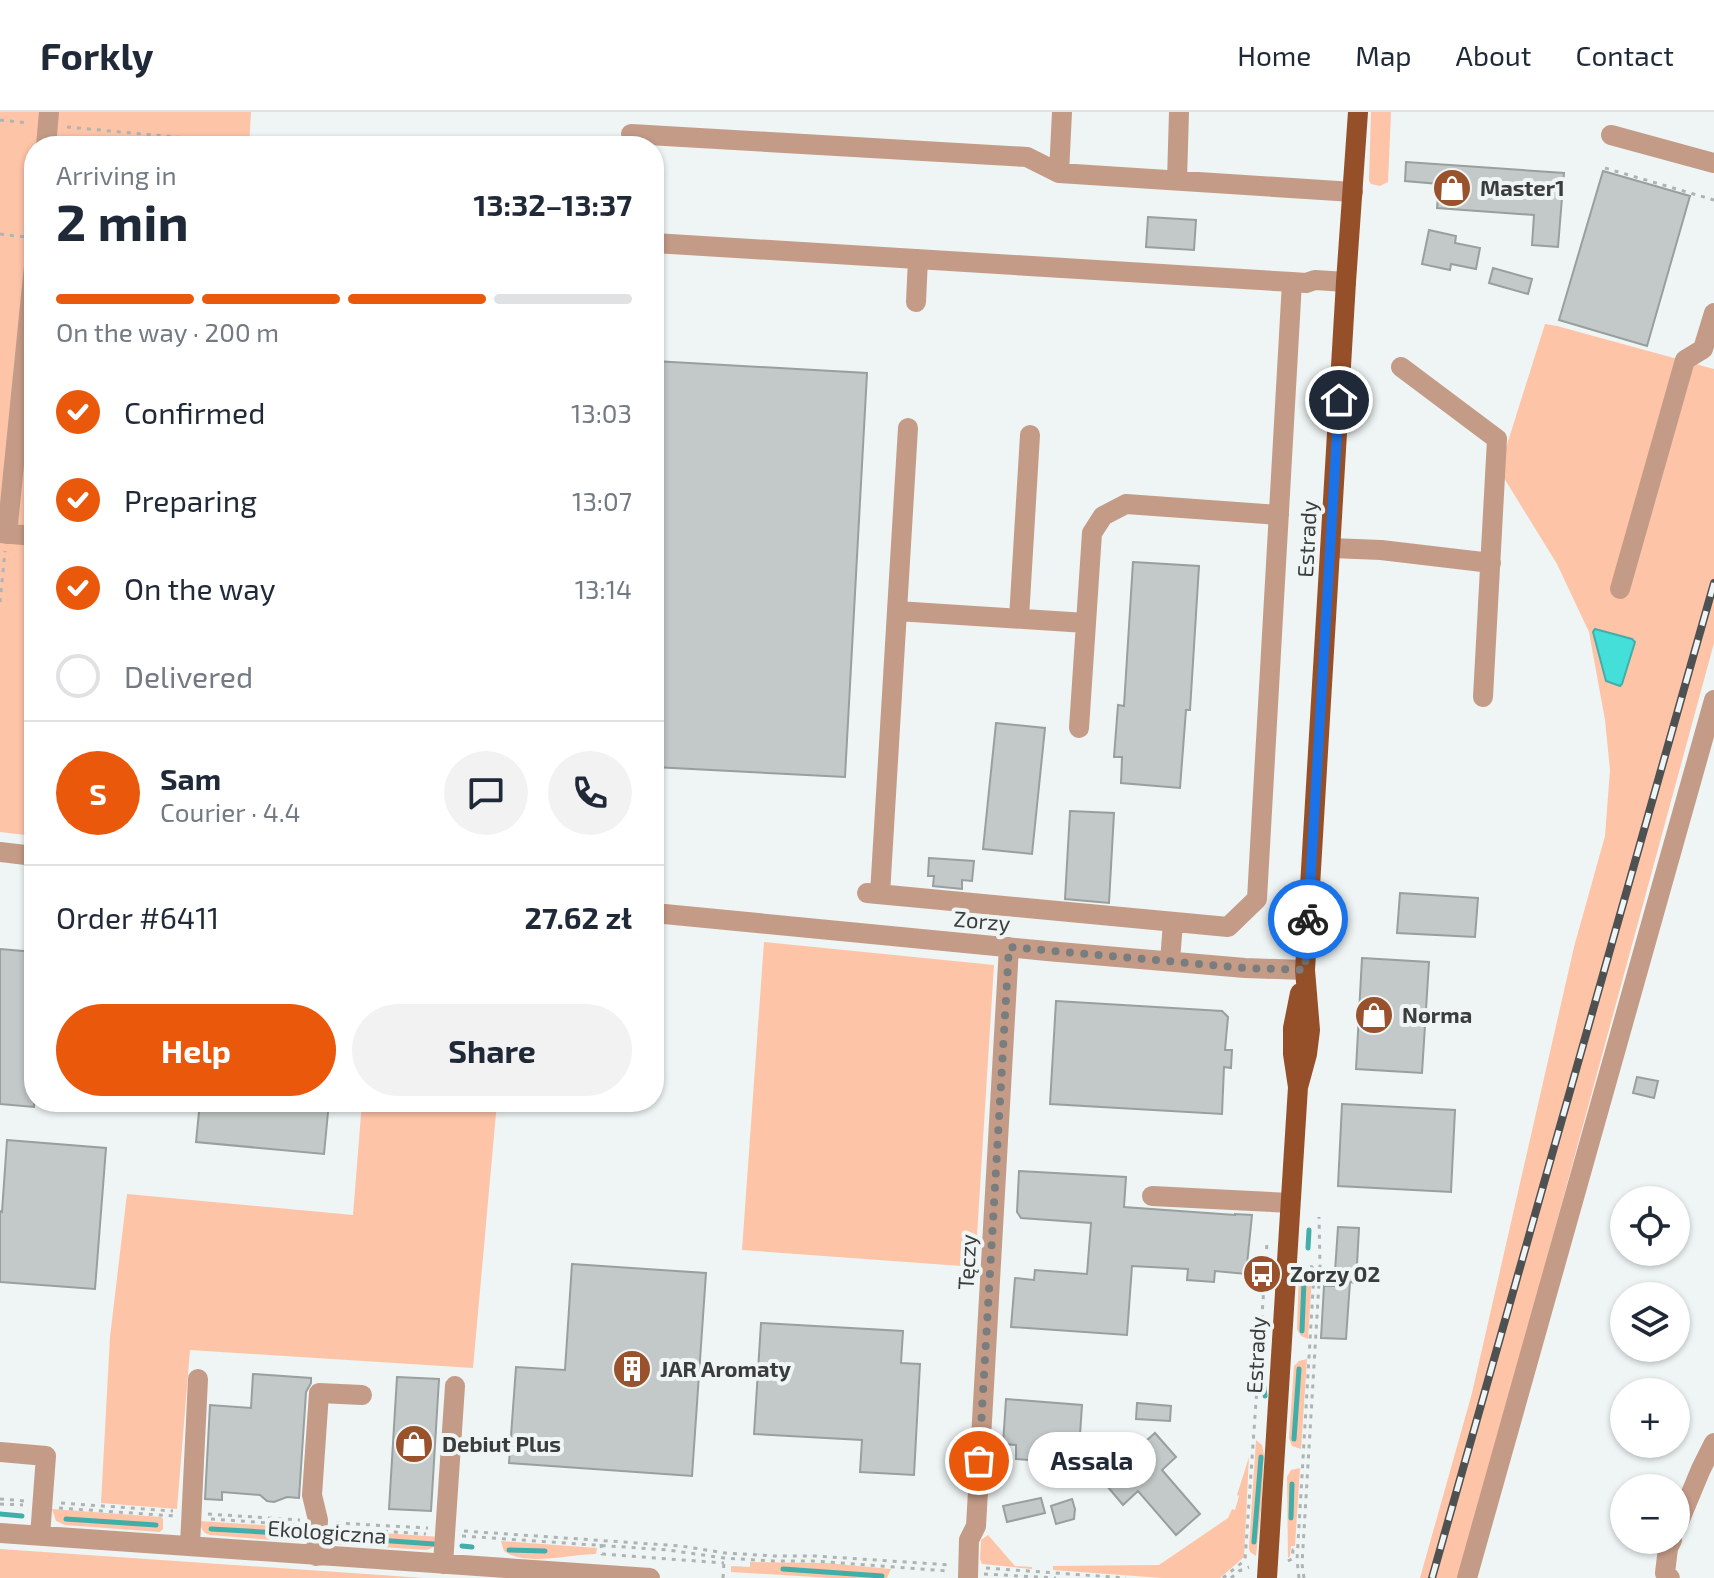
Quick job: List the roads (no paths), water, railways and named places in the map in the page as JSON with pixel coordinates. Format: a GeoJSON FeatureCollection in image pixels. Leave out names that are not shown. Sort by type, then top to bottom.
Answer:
{"type":"FeatureCollection","features":[{"type":"Feature","properties":{"kind":"main road","name":"Estrady"},"geometry":{"type":"LineString","coordinates":[[1267,1578],[1298,1087],[1293,1028],[1305,970],[1358,112]]}},
{"type":"Feature","properties":{"kind":"street"},"geometry":{"type":"LineString","coordinates":[[1059,173],[1062,112]]}},
{"type":"Feature","properties":{"kind":"street"},"geometry":{"type":"LineString","coordinates":[[1177,181],[1179,112]]}},
{"type":"Feature","properties":{"kind":"street"},"geometry":{"type":"LineString","coordinates":[[631,134],[1027,157],[1059,173],[1353,192]]}},
{"type":"Feature","properties":{"kind":"street"},"geometry":{"type":"LineString","coordinates":[[1611,135],[1714,163]]}},
{"type":"Feature","properties":{"kind":"street"},"geometry":{"type":"LineString","coordinates":[[664,244],[1306,283],[1315,280],[1346,282]]}},
{"type":"Feature","properties":{"kind":"street"},"geometry":{"type":"LineString","coordinates":[[916,302],[918,259]]}},
{"type":"Feature","properties":{"kind":"street"},"geometry":{"type":"LineString","coordinates":[[908,428],[897,611],[873,894],[1228,927],[1257,899],[1292,282]]}},
{"type":"Feature","properties":{"kind":"street"},"geometry":{"type":"LineString","coordinates":[[1620,589],[1685,360],[1703,349],[1714,313]]}},
{"type":"Feature","properties":{"kind":"street"},"geometry":{"type":"LineString","coordinates":[[24,355],[4,533],[24,535]]}},
{"type":"Feature","properties":{"kind":"street"},"geometry":{"type":"LineString","coordinates":[[1401,367],[1497,439],[1483,697]]}},
{"type":"Feature","properties":{"kind":"street"},"geometry":{"type":"LineString","coordinates":[[1019,618],[1030,435]]}},
{"type":"Feature","properties":{"kind":"street"},"geometry":{"type":"LineString","coordinates":[[1079,728],[1092,533],[1103,516],[1126,504],[1279,515]]}},
{"type":"Feature","properties":{"kind":"street"},"geometry":{"type":"LineString","coordinates":[[1331,548],[1381,550],[1491,563]]}},
{"type":"Feature","properties":{"kind":"street"},"geometry":{"type":"LineString","coordinates":[[897,611],[1086,623]]}},
{"type":"Feature","properties":{"kind":"street"},"geometry":{"type":"LineString","coordinates":[[1467,1578],[1714,700]]}},
{"type":"Feature","properties":{"kind":"street"},"geometry":{"type":"LineString","coordinates":[[0,852],[24,855]]}},
{"type":"Feature","properties":{"kind":"street","name":"Zorzy"},"geometry":{"type":"LineString","coordinates":[[664,914],[1245,968],[1305,970]]}},
{"type":"Feature","properties":{"kind":"street"},"geometry":{"type":"LineString","coordinates":[[1170,961],[1173,922]]}},
{"type":"Feature","properties":{"kind":"street","name":"Tęczy"},"geometry":{"type":"LineString","coordinates":[[968,1572],[969,1540],[976,1526],[1009,947]]}},
{"type":"Feature","properties":{"kind":"street"},"geometry":{"type":"LineString","coordinates":[[1152,1196],[1290,1203]]}},
{"type":"Feature","properties":{"kind":"street"},"geometry":{"type":"LineString","coordinates":[[190,1545],[198,1379]]}},
{"type":"Feature","properties":{"kind":"street"},"geometry":{"type":"LineString","coordinates":[[443,1564],[455,1386]]}},
{"type":"Feature","properties":{"kind":"street"},"geometry":{"type":"LineString","coordinates":[[316,1556],[317,1524],[312,1495],[319,1393],[362,1395]]}},
{"type":"Feature","properties":{"kind":"street"},"geometry":{"type":"LineString","coordinates":[[1690,1495],[1714,1443]]}},
{"type":"Feature","properties":{"kind":"street"},"geometry":{"type":"LineString","coordinates":[[0,1452],[46,1456],[40,1536]]}},
{"type":"Feature","properties":{"kind":"street","name":"Ekologiczna"},"geometry":{"type":"LineString","coordinates":[[0,1533],[650,1578]]}},
{"type":"Feature","properties":{"kind":"street"},"geometry":{"type":"LineString","coordinates":[[1667,1554],[1665,1573],[1670,1578]]}},
{"type":"Feature","properties":{"kind":"water"},"geometry":{"type":"Polygon","coordinates":[[[1595,629],[1635,642],[1620,686],[1606,681],[1593,632],[1595,629]]]}},
{"type":"Feature","properties":{"kind":"waterway"},"geometry":{"type":"LineString","coordinates":[[1308,1248],[1309,1230]]}},
{"type":"Feature","properties":{"kind":"waterway"},"geometry":{"type":"LineString","coordinates":[[1302,1331],[1304,1280]]}},
{"type":"Feature","properties":{"kind":"waterway"},"geometry":{"type":"LineString","coordinates":[[1294,1439],[1299,1369]]}},
{"type":"Feature","properties":{"kind":"waterway"},"geometry":{"type":"LineString","coordinates":[[1263,1381],[1265,1396]]}},
{"type":"Feature","properties":{"kind":"waterway"},"geometry":{"type":"LineString","coordinates":[[1254,1542],[1261,1457]]}},
{"type":"Feature","properties":{"kind":"waterway"},"geometry":{"type":"LineString","coordinates":[[1291,1518],[1292,1484]]}},
{"type":"Feature","properties":{"kind":"waterway"},"geometry":{"type":"LineString","coordinates":[[0,1514],[22,1516]]}},
{"type":"Feature","properties":{"kind":"waterway"},"geometry":{"type":"LineString","coordinates":[[66,1519],[156,1525]]}},
{"type":"Feature","properties":{"kind":"waterway"},"geometry":{"type":"LineString","coordinates":[[211,1529],[297,1534]]}},
{"type":"Feature","properties":{"kind":"waterway"},"geometry":{"type":"LineString","coordinates":[[335,1537],[434,1544]]}},
{"type":"Feature","properties":{"kind":"waterway"},"geometry":{"type":"LineString","coordinates":[[462,1546],[472,1547]]}},
{"type":"Feature","properties":{"kind":"waterway"},"geometry":{"type":"LineString","coordinates":[[509,1550],[545,1551]]}},
{"type":"Feature","properties":{"kind":"waterway"},"geometry":{"type":"LineString","coordinates":[[783,1569],[882,1576]]}},
{"type":"Feature","properties":{"kind":"railway"},"geometry":{"type":"LineString","coordinates":[[1432,1578],[1714,583]]}},
{"type":"Feature","properties":{"kind":"place","name":"Master1"},"geometry":{"type":"Point","coordinates":[1452,188]}},
{"type":"Feature","properties":{"kind":"place","name":"Norma"},"geometry":{"type":"Point","coordinates":[1374,1015]}},
{"type":"Feature","properties":{"kind":"place","name":"Zorzy 02"},"geometry":{"type":"Point","coordinates":[1262,1274]}},
{"type":"Feature","properties":{"kind":"place","name":"JAR Aromaty"},"geometry":{"type":"Point","coordinates":[632,1369]}},
{"type":"Feature","properties":{"kind":"place","name":"Debiut Plus"},"geometry":{"type":"Point","coordinates":[414,1444]}},
{"type":"Feature","properties":{"kind":"place","name":"Assala"},"geometry":{"type":"Point","coordinates":[979,1461]}}]}
